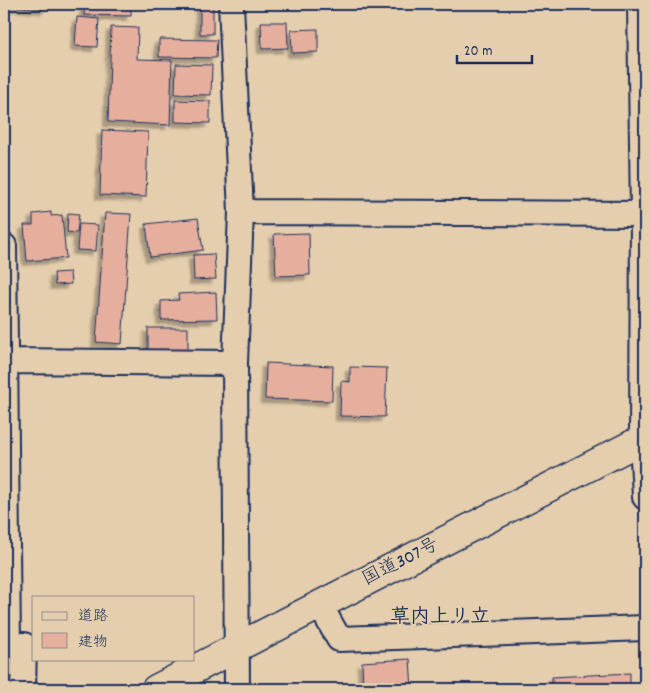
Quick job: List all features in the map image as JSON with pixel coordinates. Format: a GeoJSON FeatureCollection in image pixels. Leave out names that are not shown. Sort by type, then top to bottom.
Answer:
{"type":"FeatureCollection","features":[{"type":"Feature","properties":{"kind":"highway","name":"国道307号"},"geometry":{"type":"LineString","coordinates":[[156,689],[644,438]]}},
{"type":"Feature","properties":{"kind":"street"},"geometry":{"type":"LineString","coordinates":[[231,4],[241,212],[235,363],[237,689]]}},
{"type":"Feature","properties":{"kind":"street"},"geometry":{"type":"LineString","coordinates":[[640,4],[645,497]]}},
{"type":"Feature","properties":{"kind":"street"},"geometry":{"type":"LineString","coordinates":[[241,212],[642,214]]}},
{"type":"Feature","properties":{"kind":"street"},"geometry":{"type":"LineString","coordinates":[[4,246],[6,646],[24,645],[23,689]]}},
{"type":"Feature","properties":{"kind":"street"},"geometry":{"type":"LineString","coordinates":[[5,361],[235,363]]}},
{"type":"Feature","properties":{"kind":"street"},"geometry":{"type":"LineString","coordinates":[[320,605],[339,639],[645,628]]}},
{"type":"Feature","properties":{"kind":"building"},"geometry":{"type":"Polygon","coordinates":[[[4,4],[48,4],[47,9],[4,6],[4,4]]]}},
{"type":"Feature","properties":{"kind":"building"},"geometry":{"type":"Polygon","coordinates":[[[85,4],[131,4],[131,16],[84,15],[85,4]]]}},
{"type":"Feature","properties":{"kind":"building"},"geometry":{"type":"Polygon","coordinates":[[[200,4],[213,4],[213,34],[200,34],[200,4]]]}},
{"type":"Feature","properties":{"kind":"building"},"geometry":{"type":"Polygon","coordinates":[[[77,17],[99,19],[97,47],[75,46],[77,17]]]}},
{"type":"Feature","properties":{"kind":"building"},"geometry":{"type":"Polygon","coordinates":[[[261,22],[287,22],[288,48],[262,49],[261,22]]]}},
{"type":"Feature","properties":{"kind":"building"},"geometry":{"type":"Polygon","coordinates":[[[111,27],[138,28],[137,59],[172,60],[170,125],[108,122],[111,27]]]}},
{"type":"Feature","properties":{"kind":"building"},"geometry":{"type":"Polygon","coordinates":[[[318,29],[318,52],[292,53],[291,30],[318,29]]]}},
{"type":"Feature","properties":{"kind":"building"},"geometry":{"type":"Polygon","coordinates":[[[159,39],[217,40],[216,58],[159,57],[159,39]]]}},
{"type":"Feature","properties":{"kind":"building"},"geometry":{"type":"Polygon","coordinates":[[[176,64],[212,65],[211,95],[175,94],[176,64]]]}},
{"type":"Feature","properties":{"kind":"building"},"geometry":{"type":"Polygon","coordinates":[[[175,100],[210,101],[210,123],[175,122],[175,100]]]}},
{"type":"Feature","properties":{"kind":"building"},"geometry":{"type":"Polygon","coordinates":[[[102,130],[148,132],[146,197],[100,195],[102,130]]]}},
{"type":"Feature","properties":{"kind":"building"},"geometry":{"type":"Polygon","coordinates":[[[51,212],[51,216],[62,215],[66,258],[27,261],[24,225],[33,225],[33,214],[51,212]]]}},
{"type":"Feature","properties":{"kind":"building"},"geometry":{"type":"Polygon","coordinates":[[[68,213],[79,214],[77,233],[67,232],[68,213]]]}},
{"type":"Feature","properties":{"kind":"building"},"geometry":{"type":"Polygon","coordinates":[[[105,213],[131,214],[122,344],[96,342],[105,213]]]}},
{"type":"Feature","properties":{"kind":"building"},"geometry":{"type":"Polygon","coordinates":[[[198,218],[203,250],[150,257],[146,224],[198,218]]]}},
{"type":"Feature","properties":{"kind":"building"},"geometry":{"type":"Polygon","coordinates":[[[79,224],[98,225],[96,251],[77,250],[79,224]]]}},
{"type":"Feature","properties":{"kind":"building"},"geometry":{"type":"Polygon","coordinates":[[[309,233],[310,275],[276,276],[274,234],[309,233]]]}},
{"type":"Feature","properties":{"kind":"building"},"geometry":{"type":"Polygon","coordinates":[[[214,254],[216,279],[194,280],[193,255],[214,254]]]}},
{"type":"Feature","properties":{"kind":"building"},"geometry":{"type":"Polygon","coordinates":[[[70,272],[71,284],[55,285],[54,273],[70,272]]]}},
{"type":"Feature","properties":{"kind":"building"},"geometry":{"type":"Polygon","coordinates":[[[216,292],[217,319],[161,320],[161,301],[179,300],[178,294],[216,292]]]}},
{"type":"Feature","properties":{"kind":"building"},"geometry":{"type":"Polygon","coordinates":[[[148,328],[188,328],[188,352],[148,352],[148,328]]]}},
{"type":"Feature","properties":{"kind":"building"},"geometry":{"type":"Polygon","coordinates":[[[266,363],[333,366],[332,401],[265,399],[266,363]]]}},
{"type":"Feature","properties":{"kind":"building"},"geometry":{"type":"Polygon","coordinates":[[[350,367],[387,368],[385,417],[340,416],[341,381],[350,382],[350,367]]]}},
{"type":"Feature","properties":{"kind":"building"},"geometry":{"type":"Polygon","coordinates":[[[410,659],[412,689],[363,689],[362,662],[410,659]]]}},
{"type":"Feature","properties":{"kind":"building"},"geometry":{"type":"Polygon","coordinates":[[[630,673],[630,689],[552,689],[552,677],[630,673]]]}},
{"type":"Feature","properties":{"kind":"district","name":"草内上リ立"},"geometry":{"type":"Point","coordinates":[440,618]}}]}
